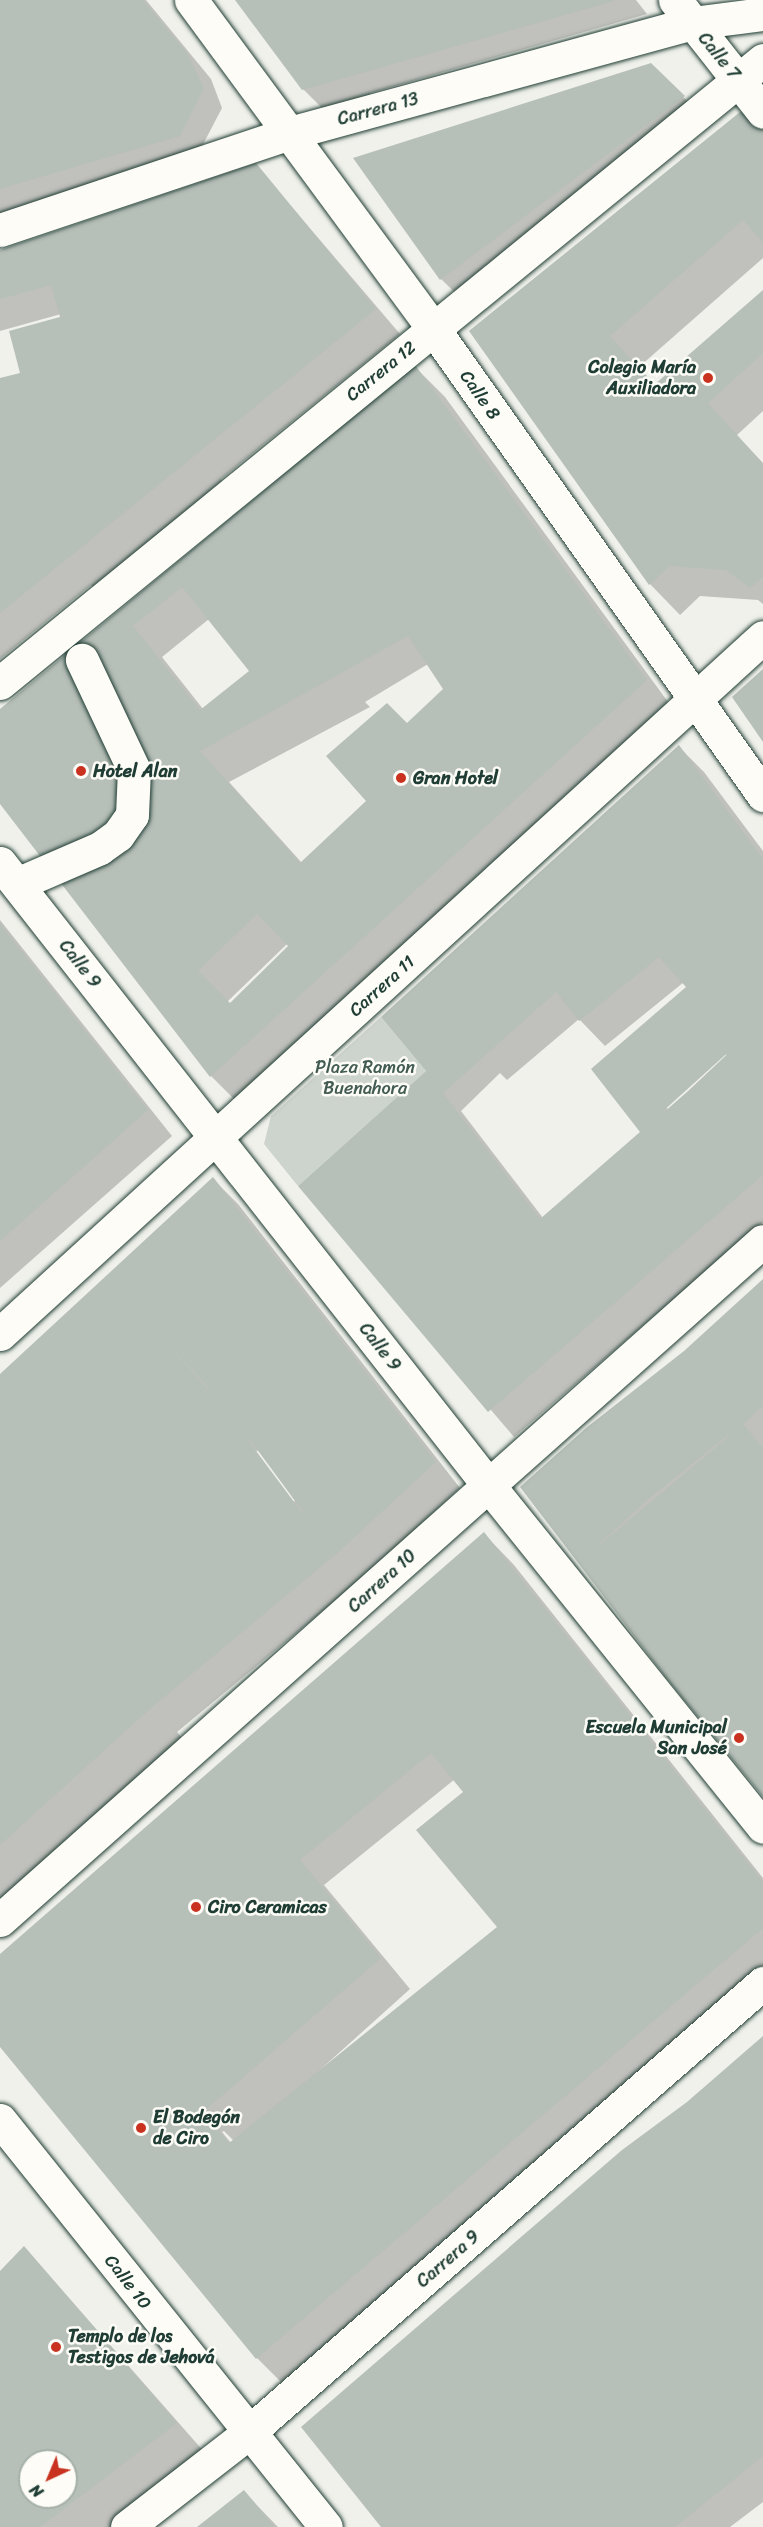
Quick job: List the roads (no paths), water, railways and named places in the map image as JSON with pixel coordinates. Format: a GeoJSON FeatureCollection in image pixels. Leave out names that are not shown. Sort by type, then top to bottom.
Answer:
{"type":"FeatureCollection","features":[{"type":"Feature","properties":{"kind":"street","name":"Calle 8"},"geometry":{"type":"LineString","coordinates":[[191,0],[433,328],[694,701],[763,795]]}},
{"type":"Feature","properties":{"kind":"street","name":"Carrera 13"},"geometry":{"type":"LineString","coordinates":[[0,230],[290,133],[684,11],[763,14]]}},
{"type":"Feature","properties":{"kind":"street","name":"Calle 7"},"geometry":{"type":"LineString","coordinates":[[684,11],[751,71],[763,112]]}},
{"type":"Feature","properties":{"kind":"street","name":"Carrera 12"},"geometry":{"type":"LineString","coordinates":[[0,683],[751,71]]}},
{"type":"Feature","properties":{"kind":"street","name":"Carrera 11"},"geometry":{"type":"LineString","coordinates":[[0,1334],[763,637]]}},
{"type":"Feature","properties":{"kind":"street"},"geometry":{"type":"LineString","coordinates":[[9,873],[100,848],[118,835],[132,815],[134,770],[82,660]]}},
{"type":"Feature","properties":{"kind":"street","name":"Calle 9"},"geometry":{"type":"LineString","coordinates":[[9,873],[489,1486],[763,1827]]}},
{"type":"Feature","properties":{"kind":"street","name":"Carrera 10"},"geometry":{"type":"LineString","coordinates":[[0,1920],[763,1241]]}},
{"type":"Feature","properties":{"kind":"street","name":"Carrera 9"},"geometry":{"type":"LineString","coordinates":[[127,2527],[248,2433],[763,1983]]}},
{"type":"Feature","properties":{"kind":"street","name":"Calle 10"},"geometry":{"type":"LineString","coordinates":[[0,2121],[248,2433],[326,2527]]}},
{"type":"Feature","properties":{"kind":"place","name":"Colegio María Auxiliadora"},"geometry":{"type":"Point","coordinates":[708,378]}},
{"type":"Feature","properties":{"kind":"place","name":"Hotel Alan"},"geometry":{"type":"Point","coordinates":[81,771]}},
{"type":"Feature","properties":{"kind":"place","name":"Gran Hotel"},"geometry":{"type":"Point","coordinates":[401,778]}},
{"type":"Feature","properties":{"kind":"place","name":"Escuela Municipal San José"},"geometry":{"type":"Point","coordinates":[739,1738]}},
{"type":"Feature","properties":{"kind":"place","name":"Ciro Ceramicas"},"geometry":{"type":"Point","coordinates":[196,1907]}},
{"type":"Feature","properties":{"kind":"place","name":"El Bodegón de Ciro"},"geometry":{"type":"Point","coordinates":[141,2128]}},
{"type":"Feature","properties":{"kind":"place","name":"Templo de los Testigos de Jehová"},"geometry":{"type":"Point","coordinates":[56,2347]}},
{"type":"Feature","properties":{"kind":"park label","name":"Plaza Ramón Buenahora"},"geometry":{"type":"Point","coordinates":[365,1078]}}]}
